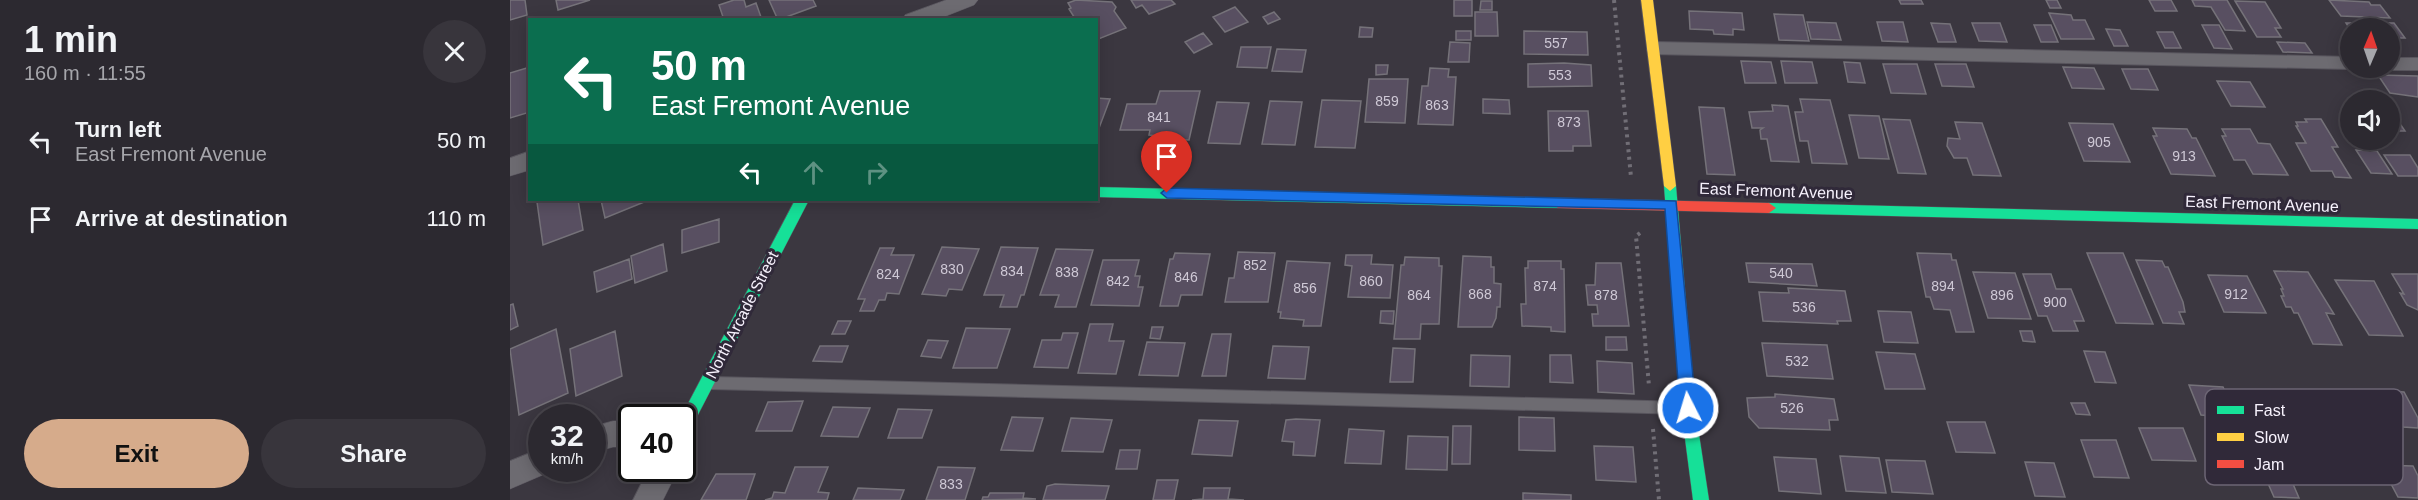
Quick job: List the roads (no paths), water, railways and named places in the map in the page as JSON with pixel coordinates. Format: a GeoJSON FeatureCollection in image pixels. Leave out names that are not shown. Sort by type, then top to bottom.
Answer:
{"type":"FeatureCollection","features":[{"type":"Feature","properties":{"kind":"street"},"geometry":{"type":"LineString","coordinates":[[918,18],[967,0]]}},
{"type":"Feature","properties":{"kind":"street"},"geometry":{"type":"LineString","coordinates":[[1647,0],[1651,48],[1672,204],[1688,408],[1701,500]]}},
{"type":"Feature","properties":{"kind":"street"},"geometry":{"type":"LineString","coordinates":[[510,167],[528,161]]}},
{"type":"Feature","properties":{"kind":"street","name":"East Fremont Avenue"},"geometry":{"type":"LineString","coordinates":[[1098,192],[1672,204],[2418,224]]}},
{"type":"Feature","properties":{"kind":"street","name":"North Arcade Street"},"geometry":{"type":"LineString","coordinates":[[696,404],[801,201]]}},
{"type":"Feature","properties":{"kind":"street"},"geometry":{"type":"LineString","coordinates":[[510,475],[528,467]]}},
{"type":"Feature","properties":{"kind":"street"},"geometry":{"type":"LineString","coordinates":[[648,500],[657,482]]}},
{"type":"Feature","properties":{"kind":"lane"},"geometry":{"type":"LineString","coordinates":[[1651,48],[2340,63]]}},
{"type":"Feature","properties":{"kind":"lane"},"geometry":{"type":"LineString","coordinates":[[2400,64],[2418,64]]}},
{"type":"Feature","properties":{"kind":"lane"},"geometry":{"type":"LineString","coordinates":[[707,383],[1688,408]]}}]}
